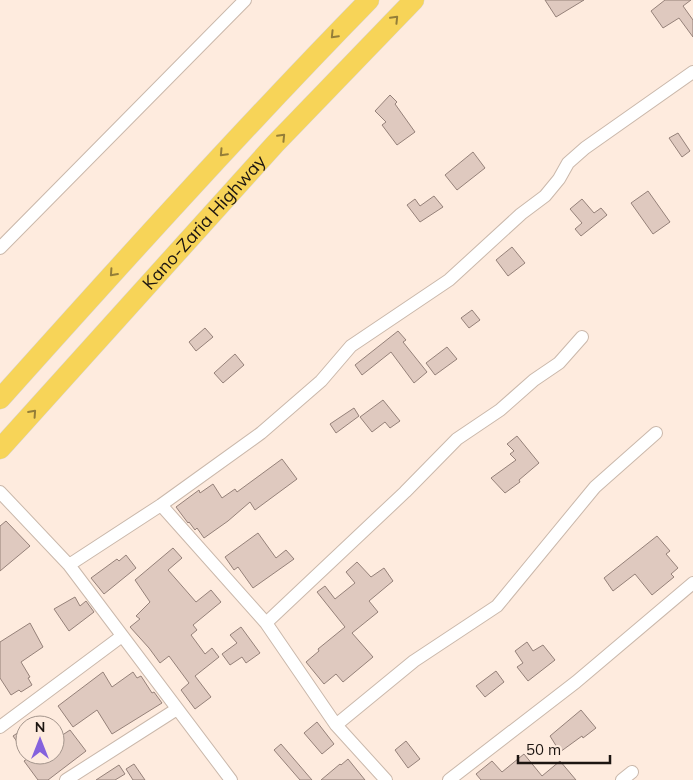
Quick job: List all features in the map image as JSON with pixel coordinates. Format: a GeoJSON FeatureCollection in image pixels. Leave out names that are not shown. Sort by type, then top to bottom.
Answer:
{"type":"FeatureCollection","features":[{"type":"Feature","properties":{"kind":"highway","name":"Kano-Zaria Highway"},"geometry":{"type":"LineString","coordinates":[[0,399],[148,234],[368,0]]}},
{"type":"Feature","properties":{"kind":"highway","name":"Kano-Zaria Highway"},"geometry":{"type":"LineString","coordinates":[[0,449],[275,144],[414,0]]}},
{"type":"Feature","properties":{"kind":"street"},"geometry":{"type":"LineString","coordinates":[[0,248],[245,0]]}},
{"type":"Feature","properties":{"kind":"street"},"geometry":{"type":"LineString","coordinates":[[69,565],[161,505],[262,433],[321,381],[351,346],[449,280],[521,214],[545,196],[559,179],[568,163],[585,148],[693,72]]}},
{"type":"Feature","properties":{"kind":"street"},"geometry":{"type":"LineString","coordinates":[[266,623],[405,492],[457,439],[500,410],[534,380],[559,363],[582,337]]}},
{"type":"Feature","properties":{"kind":"street"},"geometry":{"type":"LineString","coordinates":[[336,725],[414,661],[497,606],[596,487],[656,433]]}},
{"type":"Feature","properties":{"kind":"street"},"geometry":{"type":"LineString","coordinates":[[0,492],[69,565],[231,780]]}},
{"type":"Feature","properties":{"kind":"street"},"geometry":{"type":"LineString","coordinates":[[161,505],[266,623],[336,725],[386,780]]}},
{"type":"Feature","properties":{"kind":"street"},"geometry":{"type":"LineString","coordinates":[[449,780],[576,682],[693,583]]}},
{"type":"Feature","properties":{"kind":"street"},"geometry":{"type":"LineString","coordinates":[[0,727],[122,636]]}},
{"type":"Feature","properties":{"kind":"street"},"geometry":{"type":"LineString","coordinates":[[66,780],[177,709]]}},
{"type":"Feature","properties":{"kind":"building"},"geometry":{"type":"Polygon","coordinates":[[[545,0],[584,0],[556,17],[545,0]]]}},
{"type":"Feature","properties":{"kind":"building"},"geometry":{"type":"Polygon","coordinates":[[[665,0],[691,0],[683,6],[693,20],[693,37],[679,18],[663,28],[651,11],[665,0]]]}},
{"type":"Feature","properties":{"kind":"building"},"geometry":{"type":"Polygon","coordinates":[[[390,95],[397,102],[395,104],[415,132],[397,145],[382,125],[386,122],[375,111],[390,95]]]}},
{"type":"Feature","properties":{"kind":"building"},"geometry":{"type":"Polygon","coordinates":[[[678,133],[690,151],[682,157],[669,138],[678,133]]]}},
{"type":"Feature","properties":{"kind":"building"},"geometry":{"type":"Polygon","coordinates":[[[473,152],[485,168],[457,190],[445,175],[473,152]]]}},
{"type":"Feature","properties":{"kind":"building"},"geometry":{"type":"Polygon","coordinates":[[[648,191],[670,222],[653,234],[631,203],[648,191]]]}},
{"type":"Feature","properties":{"kind":"building"},"geometry":{"type":"Polygon","coordinates":[[[434,196],[443,207],[420,222],[407,205],[415,199],[420,206],[434,196]]]}},
{"type":"Feature","properties":{"kind":"building"},"geometry":{"type":"Polygon","coordinates":[[[582,199],[594,213],[601,208],[607,215],[581,236],[575,229],[582,223],[570,209],[582,199]]]}},
{"type":"Feature","properties":{"kind":"building"},"geometry":{"type":"Polygon","coordinates":[[[512,247],[525,263],[508,276],[496,260],[512,247]]]}},
{"type":"Feature","properties":{"kind":"building"},"geometry":{"type":"Polygon","coordinates":[[[472,310],[480,320],[469,328],[461,318],[472,310]]]}},
{"type":"Feature","properties":{"kind":"building"},"geometry":{"type":"Polygon","coordinates":[[[205,328],[213,337],[196,351],[189,342],[205,328]]]}},
{"type":"Feature","properties":{"kind":"building"},"geometry":{"type":"Polygon","coordinates":[[[398,331],[406,340],[403,342],[427,372],[414,383],[391,352],[362,375],[355,365],[398,331]]]}},
{"type":"Feature","properties":{"kind":"building"},"geometry":{"type":"Polygon","coordinates":[[[447,347],[457,359],[435,375],[426,363],[447,347]]]}},
{"type":"Feature","properties":{"kind":"building"},"geometry":{"type":"Polygon","coordinates":[[[235,354],[244,365],[223,383],[214,373],[235,354]]]}},
{"type":"Feature","properties":{"kind":"building"},"geometry":{"type":"Polygon","coordinates":[[[383,400],[400,421],[390,428],[385,422],[372,432],[360,417],[383,400]]]}},
{"type":"Feature","properties":{"kind":"building"},"geometry":{"type":"Polygon","coordinates":[[[354,408],[359,416],[336,433],[330,424],[354,408]]]}},
{"type":"Feature","properties":{"kind":"building"},"geometry":{"type":"Polygon","coordinates":[[[517,436],[539,463],[519,480],[520,482],[505,493],[491,478],[516,460],[510,454],[514,451],[507,444],[517,436]]]}},
{"type":"Feature","properties":{"kind":"building"},"geometry":{"type":"Polygon","coordinates":[[[282,459],[297,479],[255,510],[250,502],[204,538],[197,528],[195,530],[188,523],[176,507],[199,490],[200,493],[213,484],[222,498],[235,489],[237,492],[282,459]]]}},
{"type":"Feature","properties":{"kind":"building"},"geometry":{"type":"Polygon","coordinates":[[[6,521],[30,546],[0,571],[0,526],[6,521]]]}},
{"type":"Feature","properties":{"kind":"building"},"geometry":{"type":"Polygon","coordinates":[[[258,533],[276,558],[286,550],[294,559],[253,588],[238,567],[234,570],[225,557],[258,533]]]}},
{"type":"Feature","properties":{"kind":"building"},"geometry":{"type":"Polygon","coordinates":[[[657,536],[670,551],[666,554],[678,568],[671,574],[674,577],[652,595],[635,574],[613,591],[604,578],[657,536]]]}},
{"type":"Feature","properties":{"kind":"building"},"geometry":{"type":"Polygon","coordinates":[[[173,548],[182,558],[168,570],[196,602],[211,590],[221,602],[193,625],[197,630],[191,635],[205,654],[212,648],[219,657],[195,676],[211,697],[195,709],[181,690],[189,683],[169,656],[160,663],[130,627],[140,619],[136,616],[150,602],[135,580],[173,548]]]}},
{"type":"Feature","properties":{"kind":"building"},"geometry":{"type":"Polygon","coordinates":[[[126,555],[136,568],[104,594],[91,578],[117,559],[119,561],[126,555]]]}},
{"type":"Feature","properties":{"kind":"building"},"geometry":{"type":"Polygon","coordinates":[[[357,562],[371,577],[384,568],[393,581],[369,601],[378,612],[352,633],[373,657],[343,682],[336,674],[324,684],[306,662],[319,651],[318,649],[345,627],[317,592],[325,586],[335,599],[355,583],[346,572],[357,562]]]}},
{"type":"Feature","properties":{"kind":"building"},"geometry":{"type":"Polygon","coordinates":[[[75,597],[80,606],[86,601],[94,612],[69,631],[54,609],[75,597]]]}},
{"type":"Feature","properties":{"kind":"building"},"geometry":{"type":"Polygon","coordinates":[[[30,623],[43,647],[21,662],[30,677],[28,678],[32,685],[21,692],[19,690],[11,695],[0,678],[0,642],[30,623]]]}},
{"type":"Feature","properties":{"kind":"building"},"geometry":{"type":"Polygon","coordinates":[[[241,627],[260,653],[246,663],[242,657],[230,665],[222,654],[237,643],[230,635],[241,627]]]}},
{"type":"Feature","properties":{"kind":"building"},"geometry":{"type":"Polygon","coordinates":[[[527,642],[533,651],[543,645],[555,660],[528,681],[517,667],[523,663],[515,651],[527,642]]]}},
{"type":"Feature","properties":{"kind":"building"},"geometry":{"type":"Polygon","coordinates":[[[496,671],[504,682],[485,697],[476,686],[496,671]]]}},
{"type":"Feature","properties":{"kind":"building"},"geometry":{"type":"Polygon","coordinates":[[[103,672],[112,687],[133,672],[137,678],[141,676],[152,693],[154,692],[162,703],[112,734],[97,710],[73,727],[58,706],[103,672]]]}},
{"type":"Feature","properties":{"kind":"building"},"geometry":{"type":"Polygon","coordinates":[[[581,710],[596,728],[560,752],[550,736],[581,710]]]}},
{"type":"Feature","properties":{"kind":"building"},"geometry":{"type":"Polygon","coordinates":[[[317,722],[334,744],[322,754],[304,733],[317,722]]]}},
{"type":"Feature","properties":{"kind":"building"},"geometry":{"type":"Polygon","coordinates":[[[70,730],[86,751],[48,780],[38,780],[27,765],[65,765],[65,733],[70,730]]]}},
{"type":"Feature","properties":{"kind":"building"},"geometry":{"type":"Polygon","coordinates":[[[406,741],[420,759],[408,768],[395,750],[406,741]]]}},
{"type":"Feature","properties":{"kind":"building"},"geometry":{"type":"Polygon","coordinates":[[[281,744],[312,780],[300,780],[274,750],[281,744]]]}},
{"type":"Feature","properties":{"kind":"building"},"geometry":{"type":"Polygon","coordinates":[[[524,754],[542,776],[560,761],[576,780],[481,780],[476,774],[492,761],[502,772],[524,754]]]}},
{"type":"Feature","properties":{"kind":"building"},"geometry":{"type":"Polygon","coordinates":[[[348,759],[365,780],[321,780],[340,764],[348,759]]]}},
{"type":"Feature","properties":{"kind":"building"},"geometry":{"type":"Polygon","coordinates":[[[134,764],[145,780],[133,780],[126,769],[134,764]]]}},
{"type":"Feature","properties":{"kind":"building"},"geometry":{"type":"Polygon","coordinates":[[[119,765],[125,774],[115,780],[96,780],[119,765]]]}}]}
